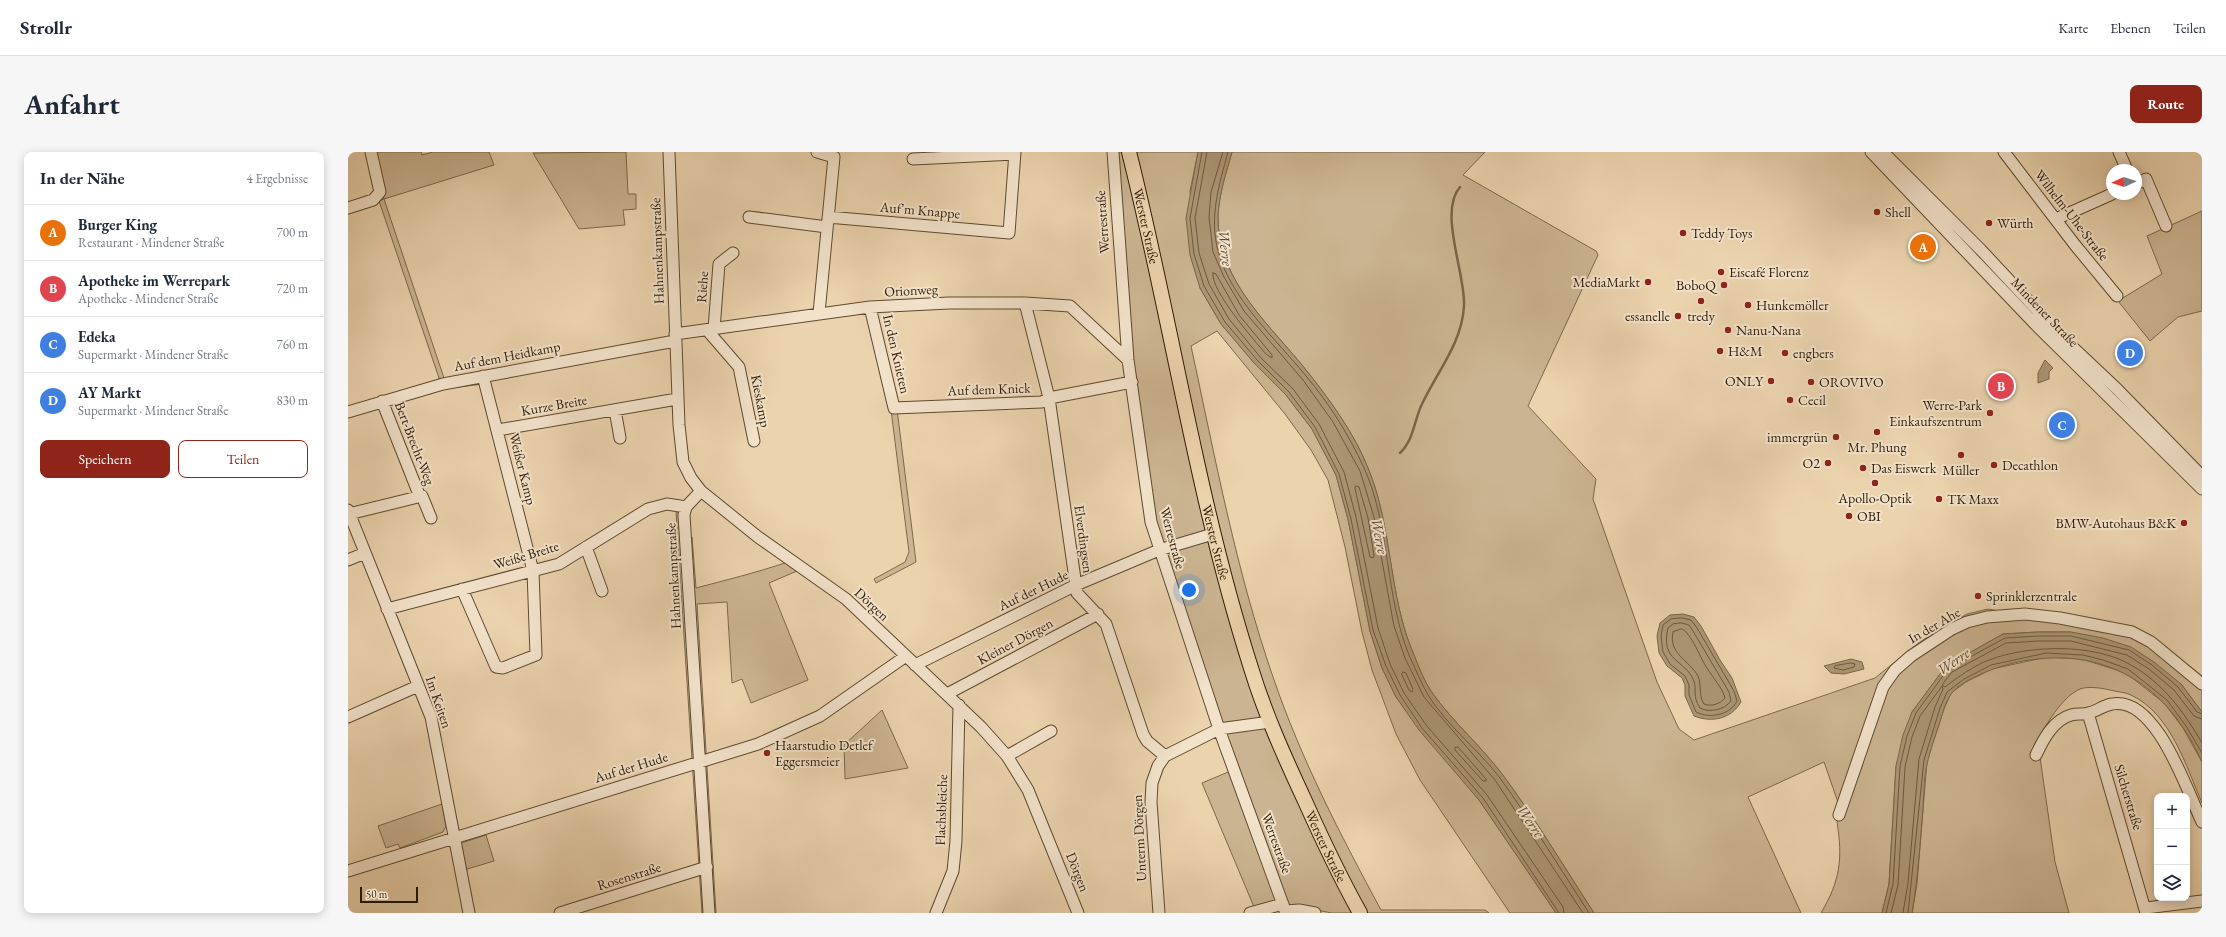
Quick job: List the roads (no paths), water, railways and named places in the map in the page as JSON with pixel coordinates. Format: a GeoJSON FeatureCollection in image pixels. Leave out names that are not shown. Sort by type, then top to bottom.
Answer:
{"type":"FeatureCollection","features":[{"type":"Feature","properties":{"kind":"main road","name":"Werster Straße"},"geometry":{"type":"LineString","coordinates":[[1129,152],[1143,208],[1213,534],[1238,628],[1270,722],[1318,829],[1360,913]]}},
{"type":"Feature","properties":{"kind":"street"},"geometry":{"type":"LineString","coordinates":[[348,208],[373,200],[380,192],[371,152]]}},
{"type":"Feature","properties":{"kind":"street","name":"Hahnenkampstraße"},"geometry":{"type":"LineString","coordinates":[[669,152],[677,399],[683,462],[691,478],[701,491],[686,507],[684,515],[710,913]]}},
{"type":"Feature","properties":{"kind":"street"},"geometry":{"type":"LineString","coordinates":[[817,152],[834,157],[819,313]]}},
{"type":"Feature","properties":{"kind":"street","name":"Werrestraße"},"geometry":{"type":"LineString","coordinates":[[1113,152],[1128,360],[1151,522],[1219,729],[1285,909]]}},
{"type":"Feature","properties":{"kind":"street","name":"Mindener Straße"},"geometry":{"type":"LineString","coordinates":[[1871,152],[2036,325],[2202,489]]}},
{"type":"Feature","properties":{"kind":"street","name":"Mindener Straße"},"geometry":{"type":"LineString","coordinates":[[1883,152],[1980,250],[2060,335],[2117,389],[2202,476]]}},
{"type":"Feature","properties":{"kind":"street","name":"Wilhelm-Uhe-Straße"},"geometry":{"type":"LineString","coordinates":[[2004,152],[2117,296]]}},
{"type":"Feature","properties":{"kind":"street"},"geometry":{"type":"LineString","coordinates":[[2119,152],[2124,164]]}},
{"type":"Feature","properties":{"kind":"street"},"geometry":{"type":"LineString","coordinates":[[913,159],[1015,153]]}},
{"type":"Feature","properties":{"kind":"street","name":"Auf'm Knappe"},"geometry":{"type":"LineString","coordinates":[[749,217],[1009,233],[1015,153]]}},
{"type":"Feature","properties":{"kind":"street"},"geometry":{"type":"LineString","coordinates":[[2142,181],[2146,179],[2166,226]]}},
{"type":"Feature","properties":{"kind":"street"},"geometry":{"type":"LineString","coordinates":[[2056,219],[2106,197]]}},
{"type":"Feature","properties":{"kind":"street","name":"Riehe"},"geometry":{"type":"LineString","coordinates":[[711,330],[719,264],[733,253]]}},
{"type":"Feature","properties":{"kind":"street","name":"Orionweg"},"geometry":{"type":"LineString","coordinates":[[675,338],[711,330],[819,313],[870,307],[1024,303],[1070,306],[1128,360]]}},
{"type":"Feature","properties":{"kind":"street","name":"Elverdingsen"},"geometry":{"type":"LineString","coordinates":[[1024,303],[1049,398],[1077,593],[1106,624],[1143,734],[1147,741],[1165,756]]}},
{"type":"Feature","properties":{"kind":"street","name":"In den Knieten"},"geometry":{"type":"LineString","coordinates":[[870,307],[894,408]]}},
{"type":"Feature","properties":{"kind":"street","name":"Kieskamp"},"geometry":{"type":"LineString","coordinates":[[711,330],[739,367],[754,441]]}},
{"type":"Feature","properties":{"kind":"street","name":"Auf dem Heidkamp"},"geometry":{"type":"LineString","coordinates":[[348,412],[443,384],[675,338]]}},
{"type":"Feature","properties":{"kind":"street","name":"Weißer Kamp"},"geometry":{"type":"LineString","coordinates":[[462,589],[491,660],[496,667],[503,668],[536,655],[533,571],[483,376]]}},
{"type":"Feature","properties":{"kind":"street","name":"Auf dem Knick"},"geometry":{"type":"LineString","coordinates":[[894,408],[1042,402],[1049,398],[1132,382]]}},
{"type":"Feature","properties":{"kind":"street","name":"Kurze Breite"},"geometry":{"type":"LineString","coordinates":[[498,430],[677,399]]}},
{"type":"Feature","properties":{"kind":"street","name":"Bert-Brecht-Weg"},"geometry":{"type":"LineString","coordinates":[[382,401],[420,497],[422,496],[431,518]]}},
{"type":"Feature","properties":{"kind":"street"},"geometry":{"type":"LineString","coordinates":[[615,410],[620,438]]}},
{"type":"Feature","properties":{"kind":"street","name":"Dörgen"},"geometry":{"type":"LineString","coordinates":[[701,491],[758,537],[846,599],[915,666],[959,705],[1007,756],[1028,790],[1078,913]]}},
{"type":"Feature","properties":{"kind":"street","name":"Bert-Brecht-Weg"},"geometry":{"type":"LineString","coordinates":[[349,512],[420,497]]}},
{"type":"Feature","properties":{"kind":"street","name":"Weiße Breite"},"geometry":{"type":"LineString","coordinates":[[387,609],[559,564],[658,504],[686,507]]}},
{"type":"Feature","properties":{"kind":"street","name":"Im Keiten"},"geometry":{"type":"LineString","coordinates":[[349,512],[431,717],[469,913]]}},
{"type":"Feature","properties":{"kind":"street","name":"Auf der Hude"},"geometry":{"type":"LineString","coordinates":[[915,666],[1076,585],[1160,550],[1213,534]]}},
{"type":"Feature","properties":{"kind":"street"},"geometry":{"type":"LineString","coordinates":[[586,547],[602,592]]}},
{"type":"Feature","properties":{"kind":"street"},"geometry":{"type":"LineString","coordinates":[[348,560],[365,553]]}},
{"type":"Feature","properties":{"kind":"street","name":"Kleiner Dörgen"},"geometry":{"type":"LineString","coordinates":[[947,694],[1098,614]]}},
{"type":"Feature","properties":{"kind":"street","name":"In der Ahe"},"geometry":{"type":"LineString","coordinates":[[1840,815],[1883,687],[1895,670],[1911,656],[1967,622],[1987,617],[2025,614],[2060,618],[2132,632],[2151,642],[2202,684]]}},
{"type":"Feature","properties":{"kind":"street","name":"Auf der Hude"},"geometry":{"type":"LineString","coordinates":[[348,870],[758,744],[820,716],[906,656]]}},
{"type":"Feature","properties":{"kind":"street"},"geometry":{"type":"LineString","coordinates":[[348,716],[418,686]]}},
{"type":"Feature","properties":{"kind":"street"},"geometry":{"type":"LineString","coordinates":[[2036,755],[2043,740],[2052,728],[2070,715],[2088,713],[2112,704],[2122,704],[2141,712],[2151,722],[2167,746],[2202,822]]}},
{"type":"Feature","properties":{"kind":"street","name":"Flachsbleiche"},"geometry":{"type":"LineString","coordinates":[[936,913],[953,871],[956,841],[959,705]]}},
{"type":"Feature","properties":{"kind":"street","name":"Silcherstraße"},"geometry":{"type":"LineString","coordinates":[[2088,713],[2146,910]]}},
{"type":"Feature","properties":{"kind":"street"},"geometry":{"type":"LineString","coordinates":[[1165,756],[1219,729],[1270,722]]}},
{"type":"Feature","properties":{"kind":"street"},"geometry":{"type":"LineString","coordinates":[[1007,756],[1052,731]]}},
{"type":"Feature","properties":{"kind":"street","name":"Unterm Dörgen"},"geometry":{"type":"LineString","coordinates":[[1159,913],[1151,802],[1152,783],[1165,756]]}},
{"type":"Feature","properties":{"kind":"street","name":"Rosenstraße"},"geometry":{"type":"LineString","coordinates":[[560,913],[706,867]]}},
{"type":"Feature","properties":{"kind":"street"},"geometry":{"type":"LineString","coordinates":[[2146,910],[2202,901]]}},
{"type":"Feature","properties":{"kind":"street"},"geometry":{"type":"LineString","coordinates":[[1250,913],[1285,909],[1315,913]]}},
{"type":"Feature","properties":{"kind":"water","name":"Werre"},"geometry":{"type":"Polygon","coordinates":[[[1198,152],[1232,152],[1221,192],[1218,216],[1220,240],[1227,262],[1237,283],[1250,303],[1310,375],[1335,408],[1357,443],[1368,468],[1382,514],[1399,609],[1418,665],[1430,690],[1441,705],[1502,774],[1538,825],[1594,913],[1556,913],[1479,800],[1419,730],[1396,697],[1382,668],[1370,631],[1348,519],[1336,475],[1312,429],[1286,395],[1255,364],[1221,324],[1200,288],[1190,255],[1186,218],[1198,152]]]}},
{"type":"Feature","properties":{"kind":"water"},"geometry":{"type":"Polygon","coordinates":[[[2045,360],[2053,368],[2049,372],[2049,379],[2038,383],[2038,373],[2045,360]]]}},
{"type":"Feature","properties":{"kind":"water"},"geometry":{"type":"Polygon","coordinates":[[[1683,614],[1694,617],[1701,626],[1732,678],[1741,702],[1737,708],[1726,716],[1708,719],[1694,716],[1685,696],[1685,685],[1682,678],[1667,666],[1659,653],[1657,636],[1660,623],[1670,615],[1683,614]]]}},
{"type":"Feature","properties":{"kind":"water"},"geometry":{"type":"Polygon","coordinates":[[[2071,632],[2103,638],[2131,647],[2154,662],[2181,684],[2202,712],[2202,762],[2187,733],[2168,708],[2147,689],[2124,673],[2098,663],[2069,658],[2039,659],[2006,665],[1976,676],[1955,689],[1951,694],[1944,709],[1929,756],[1925,778],[1919,860],[1912,913],[1882,913],[1889,884],[1896,766],[1903,735],[1912,712],[1946,666],[2003,634],[2071,632]]]}},
{"type":"Feature","properties":{"kind":"water"},"geometry":{"type":"Polygon","coordinates":[[[1851,659],[1862,662],[1864,669],[1844,674],[1831,673],[1824,666],[1851,659]]]}},
{"type":"Feature","properties":{"kind":"waterway"},"geometry":{"type":"LineString","coordinates":[[1400,453],[1405,448],[1411,436],[1419,410],[1454,345],[1462,320],[1464,293],[1452,227],[1454,198],[1460,187]]}},
{"type":"Feature","properties":{"kind":"place","name":"Shell"},"geometry":{"type":"Point","coordinates":[1877,212]}},
{"type":"Feature","properties":{"kind":"place","name":"Würth"},"geometry":{"type":"Point","coordinates":[1989,223]}},
{"type":"Feature","properties":{"kind":"place","name":"Teddy Toys"},"geometry":{"type":"Point","coordinates":[1683,233]}},
{"type":"Feature","properties":{"kind":"place","name":"Burger King"},"geometry":{"type":"Point","coordinates":[1923,247]}},
{"type":"Feature","properties":{"kind":"place","name":"Eiscafé Florenz"},"geometry":{"type":"Point","coordinates":[1721,272]}},
{"type":"Feature","properties":{"kind":"place","name":"MediaMarkt"},"geometry":{"type":"Point","coordinates":[1648,282]}},
{"type":"Feature","properties":{"kind":"place","name":"BoboQ"},"geometry":{"type":"Point","coordinates":[1724,285]}},
{"type":"Feature","properties":{"kind":"place","name":"tredy"},"geometry":{"type":"Point","coordinates":[1701,301]}},
{"type":"Feature","properties":{"kind":"place","name":"Hunkemöller"},"geometry":{"type":"Point","coordinates":[1748,305]}},
{"type":"Feature","properties":{"kind":"place","name":"essanelle"},"geometry":{"type":"Point","coordinates":[1678,316]}},
{"type":"Feature","properties":{"kind":"place","name":"Nanu-Nana"},"geometry":{"type":"Point","coordinates":[1728,330]}},
{"type":"Feature","properties":{"kind":"place","name":"H&M"},"geometry":{"type":"Point","coordinates":[1720,351]}},
{"type":"Feature","properties":{"kind":"place","name":"engbers"},"geometry":{"type":"Point","coordinates":[1785,353]}},
{"type":"Feature","properties":{"kind":"place","name":"AY Markt"},"geometry":{"type":"Point","coordinates":[2130,353]}},
{"type":"Feature","properties":{"kind":"place","name":"ONLY"},"geometry":{"type":"Point","coordinates":[1771,381]}},
{"type":"Feature","properties":{"kind":"place","name":"OROVIVO"},"geometry":{"type":"Point","coordinates":[1811,382]}},
{"type":"Feature","properties":{"kind":"place","name":"Apotheke im Werrepark"},"geometry":{"type":"Point","coordinates":[2001,386]}},
{"type":"Feature","properties":{"kind":"place","name":"Cecil"},"geometry":{"type":"Point","coordinates":[1790,400]}},
{"type":"Feature","properties":{"kind":"place","name":"Werre-Park Einkaufszentrum"},"geometry":{"type":"Point","coordinates":[1990,413]}},
{"type":"Feature","properties":{"kind":"place","name":"Edeka"},"geometry":{"type":"Point","coordinates":[2062,425]}},
{"type":"Feature","properties":{"kind":"place","name":"Mr. Phung"},"geometry":{"type":"Point","coordinates":[1877,432]}},
{"type":"Feature","properties":{"kind":"place","name":"immergrün"},"geometry":{"type":"Point","coordinates":[1836,437]}},
{"type":"Feature","properties":{"kind":"place","name":"Müller"},"geometry":{"type":"Point","coordinates":[1961,455]}},
{"type":"Feature","properties":{"kind":"place","name":"O2"},"geometry":{"type":"Point","coordinates":[1828,463]}},
{"type":"Feature","properties":{"kind":"place","name":"Decathlon"},"geometry":{"type":"Point","coordinates":[1994,465]}},
{"type":"Feature","properties":{"kind":"place","name":"Das Eiswerk"},"geometry":{"type":"Point","coordinates":[1863,468]}},
{"type":"Feature","properties":{"kind":"place","name":"Apollo-Optik"},"geometry":{"type":"Point","coordinates":[1875,483]}},
{"type":"Feature","properties":{"kind":"place","name":"TK Maxx"},"geometry":{"type":"Point","coordinates":[1939,499]}},
{"type":"Feature","properties":{"kind":"place","name":"OBI"},"geometry":{"type":"Point","coordinates":[1849,516]}},
{"type":"Feature","properties":{"kind":"place","name":"BMW-Autohaus B&K"},"geometry":{"type":"Point","coordinates":[2184,523]}},
{"type":"Feature","properties":{"kind":"place","name":"Sprinklerzentrale"},"geometry":{"type":"Point","coordinates":[1978,596]}},
{"type":"Feature","properties":{"kind":"place","name":"Haarstudio Detlef Eggersmeier"},"geometry":{"type":"Point","coordinates":[767,753]}}]}
